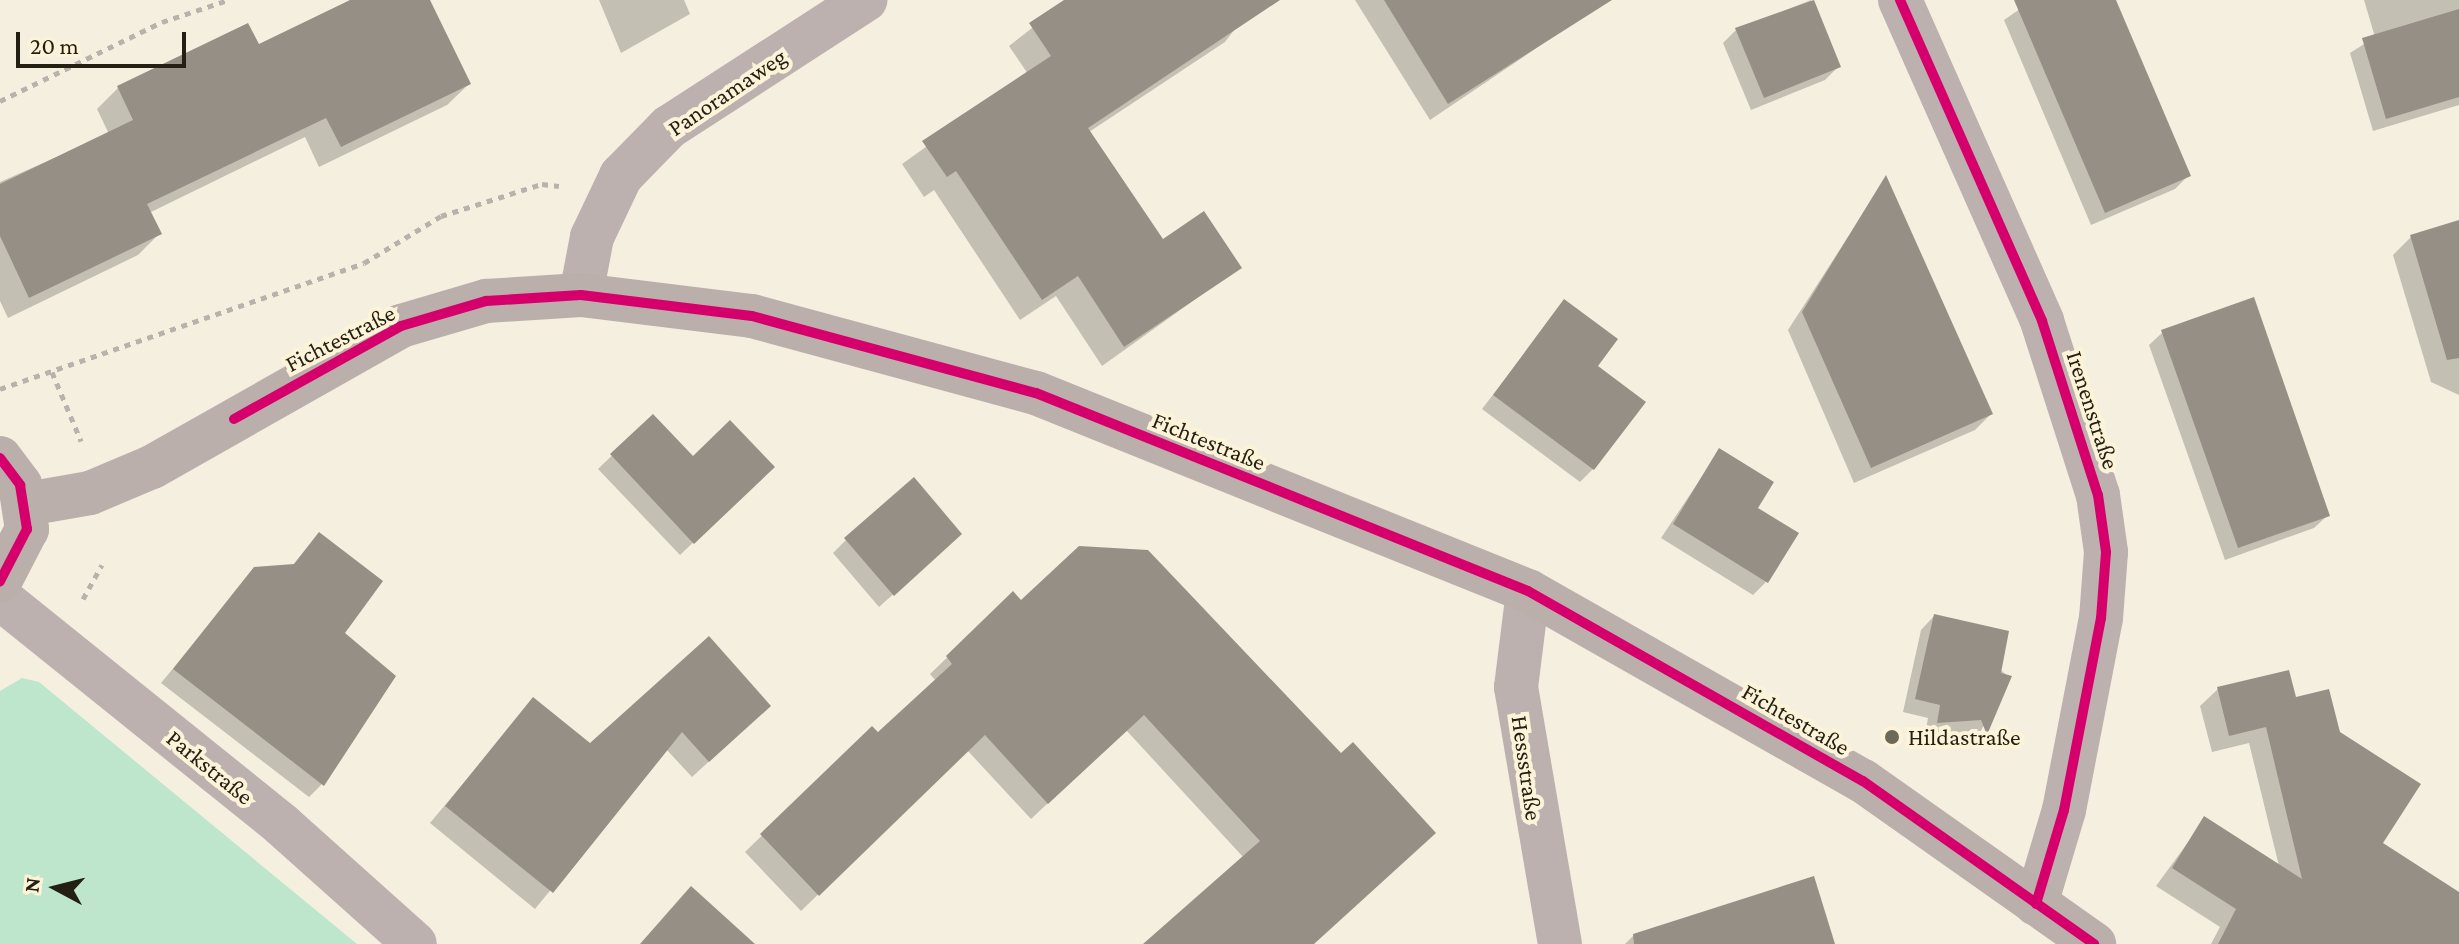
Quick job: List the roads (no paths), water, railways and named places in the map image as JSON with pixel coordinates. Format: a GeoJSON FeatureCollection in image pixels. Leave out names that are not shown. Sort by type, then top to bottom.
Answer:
{"type":"FeatureCollection","features":[{"type":"Feature","properties":{"kind":"street","name":"Panoramaweg"},"geometry":{"type":"LineString","coordinates":[[581,295],[606,202],[669,127],[865,0]]}},
{"type":"Feature","properties":{"kind":"street","name":"Irenenstraße"},"geometry":{"type":"LineString","coordinates":[[1900,0],[2042,321],[2098,495],[2106,552],[2101,618],[2064,810],[2036,904]]}},
{"type":"Feature","properties":{"kind":"street","name":"Fichtestraße"},"geometry":{"type":"LineString","coordinates":[[27,504],[90,493],[152,467],[401,326],[486,301],[581,295],[752,316],[1036,393],[1528,591],[1863,781],[2094,944]]}},
{"type":"Feature","properties":{"kind":"street"},"geometry":{"type":"LineString","coordinates":[[0,458],[27,504],[21,553],[0,581]]}},
{"type":"Feature","properties":{"kind":"street","name":"Hessstraße"},"geometry":{"type":"LineString","coordinates":[[1528,591],[1516,687],[1560,944]]}},
{"type":"Feature","properties":{"kind":"street","name":"Parkstraße"},"geometry":{"type":"LineString","coordinates":[[0,598],[282,825],[415,944]]}},
{"type":"Feature","properties":{"kind":"place","name":"Hildastraße"},"geometry":{"type":"Point","coordinates":[1892,737]}}]}
